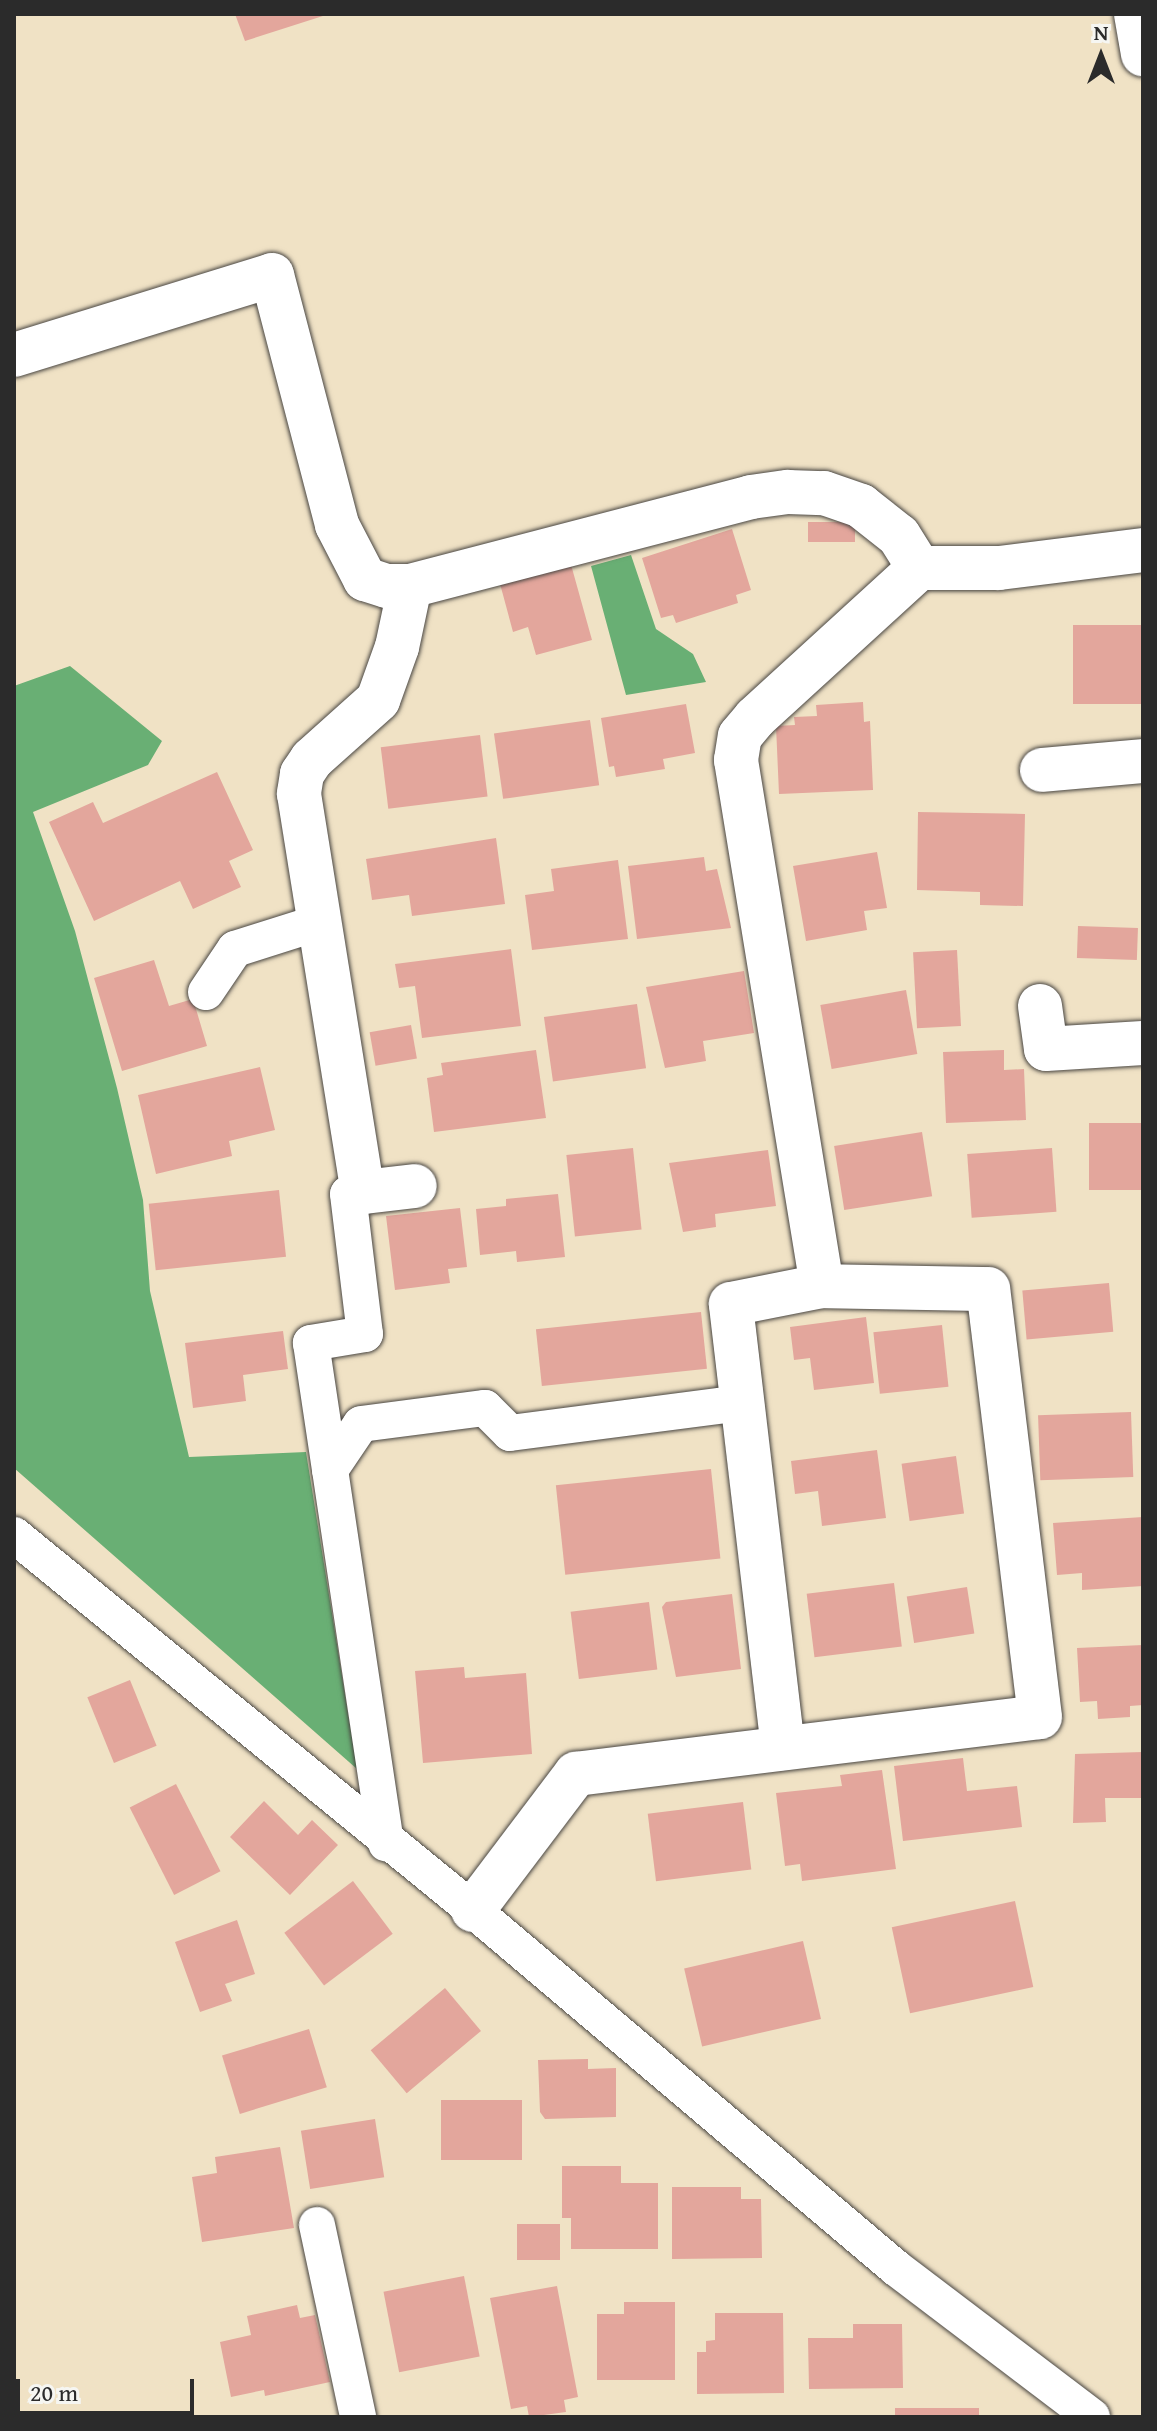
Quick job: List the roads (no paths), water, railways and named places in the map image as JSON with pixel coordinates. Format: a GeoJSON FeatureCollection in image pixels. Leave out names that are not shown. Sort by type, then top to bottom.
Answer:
{"type":"FeatureCollection","features":[{"type":"Feature","properties":{"kind":"street"},"geometry":{"type":"LineString","coordinates":[[1136,14],[1143,54]]}},
{"type":"Feature","properties":{"kind":"street"},"geometry":{"type":"LineString","coordinates":[[14,355],[272,275],[349,555],[365,579],[410,586],[751,497],[788,492],[824,493],[861,506],[899,536],[919,568]]}},
{"type":"Feature","properties":{"kind":"street"},"geometry":{"type":"LineString","coordinates":[[822,1286],[736,760],[740,736],[755,718],[919,568],[999,568],[1143,550]]}},
{"type":"Feature","properties":{"kind":"street"},"geometry":{"type":"LineString","coordinates":[[410,586],[397,647],[378,700],[302,774],[299,794],[363,1192],[415,1186]]}},
{"type":"Feature","properties":{"kind":"street"},"geometry":{"type":"LineString","coordinates":[[1042,770],[1143,761]]}},
{"type":"Feature","properties":{"kind":"street"},"geometry":{"type":"LineString","coordinates":[[1040,1006],[1046,1049],[1143,1043]]}},
{"type":"Feature","properties":{"kind":"street"},"geometry":{"type":"LineString","coordinates":[[473,1910],[576,1774],[1040,1717],[988,1289],[822,1286],[731,1304],[783,1748]]}},
{"type":"Feature","properties":{"kind":"lane"},"geometry":{"type":"LineString","coordinates":[[206,992],[235,949],[320,922]]}},
{"type":"Feature","properties":{"kind":"lane"},"geometry":{"type":"LineString","coordinates":[[363,1192],[348,1194],[365,1334],[311,1343],[386,1843]]}},
{"type":"Feature","properties":{"kind":"lane"},"geometry":{"type":"LineString","coordinates":[[330,1470],[361,1424],[485,1408],[510,1433],[742,1403]]}},
{"type":"Feature","properties":{"kind":"lane"},"geometry":{"type":"LineString","coordinates":[[14,1535],[386,1843],[473,1910],[896,2268],[1092,2417]]}},
{"type":"Feature","properties":{"kind":"lane"},"geometry":{"type":"LineString","coordinates":[[317,2225],[358,2417]]}}]}
